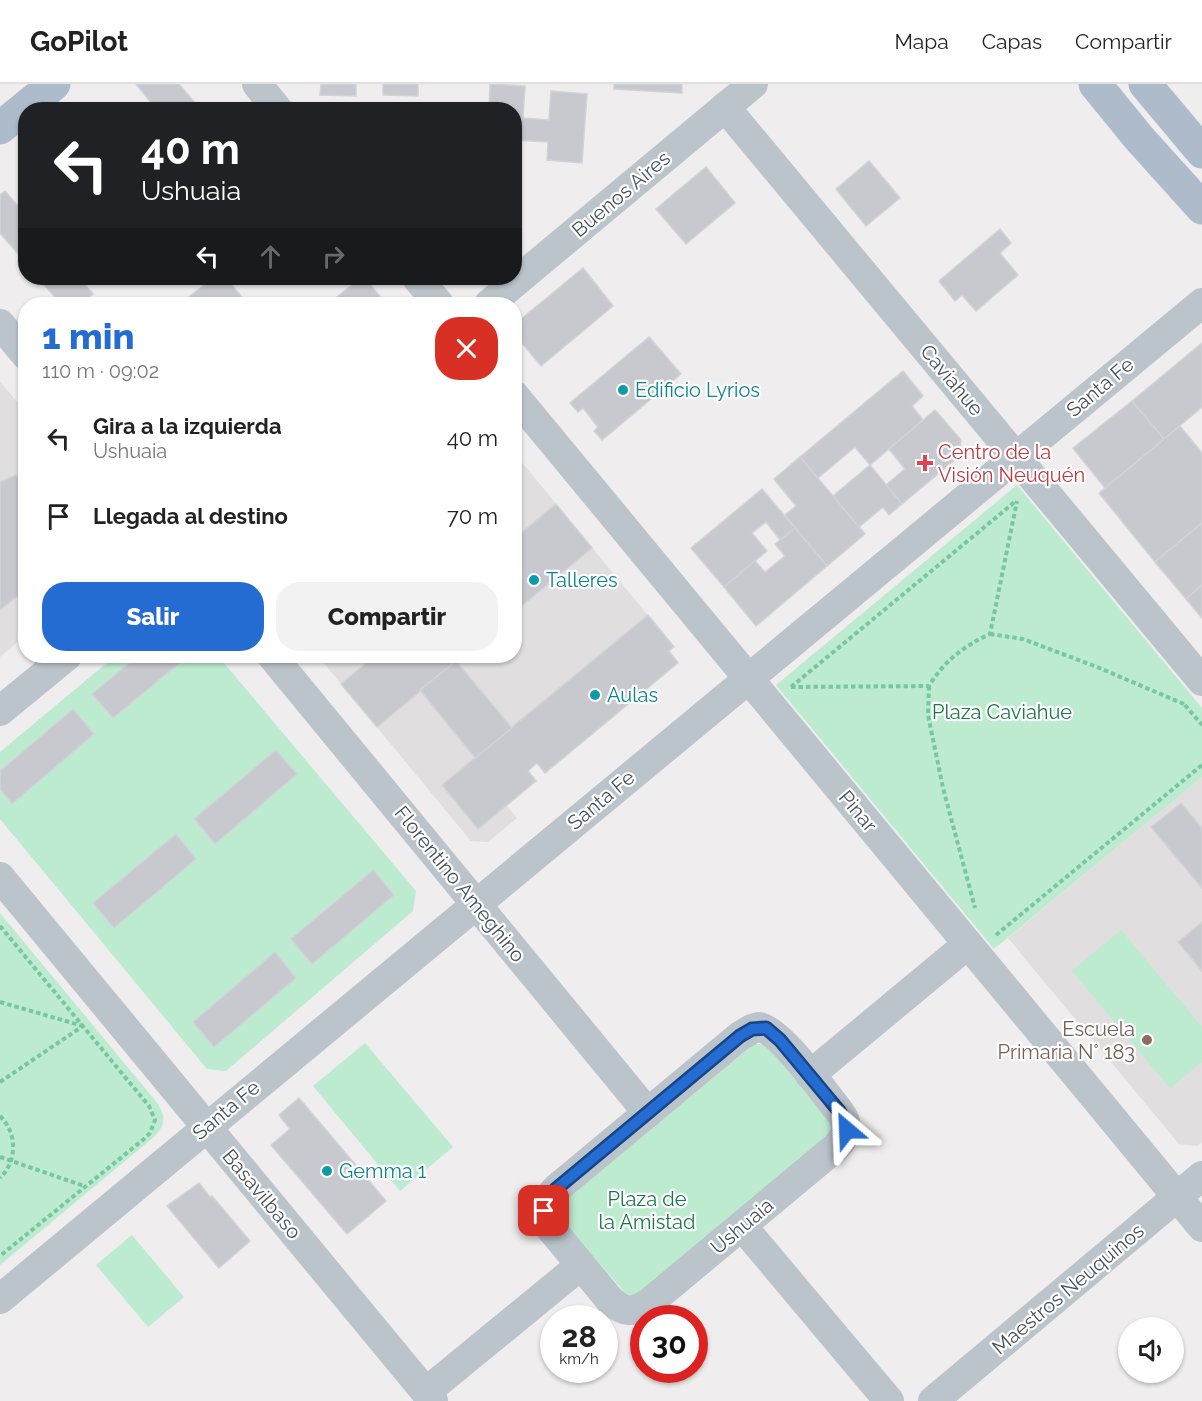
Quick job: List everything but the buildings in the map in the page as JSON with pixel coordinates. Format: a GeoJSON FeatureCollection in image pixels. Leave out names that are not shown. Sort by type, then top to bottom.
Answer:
{"type":"FeatureCollection","features":[{"type":"Feature","properties":{"kind":"main road"},"geometry":{"type":"LineString","coordinates":[[32,102],[54,84]]}},
{"type":"Feature","properties":{"kind":"main road"},"geometry":{"type":"LineString","coordinates":[[1095,84],[1139,138],[1202,208]]}},
{"type":"Feature","properties":{"kind":"main road"},"geometry":{"type":"LineString","coordinates":[[1145,84],[1202,152]]}},
{"type":"Feature","properties":{"kind":"main road"},"geometry":{"type":"LineString","coordinates":[[0,128],[18,113]]}},
{"type":"Feature","properties":{"kind":"street"},"geometry":{"type":"LineString","coordinates":[[257,84],[272,102]]}},
{"type":"Feature","properties":{"kind":"street","name":"Buenos Aires"},"geometry":{"type":"LineString","coordinates":[[522,276],[753,84]]}},
{"type":"Feature","properties":{"kind":"street","name":"Caviahue"},"geometry":{"type":"LineString","coordinates":[[725,107],[1016,457],[1193,693]]}},
{"type":"Feature","properties":{"kind":"street"},"geometry":{"type":"LineString","coordinates":[[423,285],[433,297]]}},
{"type":"Feature","properties":{"kind":"street","name":"Buenos Aires"},"geometry":{"type":"LineString","coordinates":[[497,297],[512,285]]}},
{"type":"Feature","properties":{"kind":"street","name":"Santa Fe"},"geometry":{"type":"LineString","coordinates":[[0,1299],[1202,303]]}},
{"type":"Feature","properties":{"kind":"street"},"geometry":{"type":"LineString","coordinates":[[0,324],[18,345]]}},
{"type":"Feature","properties":{"kind":"street","name":"Pinar"},"geometry":{"type":"LineString","coordinates":[[522,405],[748,678],[978,936],[1202,1227]]}},
{"type":"Feature","properties":{"kind":"street"},"geometry":{"type":"LineString","coordinates":[[0,711],[58,663]]}},
{"type":"Feature","properties":{"kind":"street","name":"Florentino Ameghino"},"geometry":{"type":"LineString","coordinates":[[278,663],[648,1113]]}},
{"type":"Feature","properties":{"kind":"street","name":"Basavilbaso"},"geometry":{"type":"LineString","coordinates":[[0,877],[429,1397]]}},
{"type":"Feature","properties":{"kind":"street"},"geometry":{"type":"LineString","coordinates":[[810,1075],[978,936]]}},
{"type":"Feature","properties":{"kind":"street","name":"Ushuaia"},"geometry":{"type":"LineString","coordinates":[[759,1027],[766,1028],[810,1075],[843,1116],[847,1130],[844,1138],[835,1148],[649,1303],[629,1312],[616,1305],[547,1224],[544,1211],[548,1199],[556,1189],[745,1032],[759,1027]]}},
{"type":"Feature","properties":{"kind":"street","name":"Maestros Neuquinos"},"geometry":{"type":"LineString","coordinates":[[933,1401],[1202,1176]]}},
{"type":"Feature","properties":{"kind":"street"},"geometry":{"type":"LineString","coordinates":[[742,1226],[889,1401]]}},
{"type":"Feature","properties":{"kind":"street"},"geometry":{"type":"LineString","coordinates":[[429,1397],[581,1265]]}},
{"type":"Feature","properties":{"kind":"path"},"geometry":{"type":"LineString","coordinates":[[791,687],[1017,501],[990,634]]}},
{"type":"Feature","properties":{"kind":"path"},"geometry":{"type":"LineString","coordinates":[[969,903],[976,912],[943,788],[928,715],[929,686],[944,664],[956,653],[990,634],[1023,639],[1097,667],[1193,693]]}},
{"type":"Feature","properties":{"kind":"path"},"geometry":{"type":"LineString","coordinates":[[791,687],[929,686]]}},
{"type":"Feature","properties":{"kind":"path"},"geometry":{"type":"LineString","coordinates":[[791,687],[798,696]]}},
{"type":"Feature","properties":{"kind":"path"},"geometry":{"type":"LineString","coordinates":[[978,936],[996,935],[1202,765]]}},
{"type":"Feature","properties":{"kind":"path"},"geometry":{"type":"LineString","coordinates":[[0,926],[149,1106],[155,1120],[150,1133],[144,1139],[0,1256]]}},
{"type":"Feature","properties":{"kind":"path"},"geometry":{"type":"LineString","coordinates":[[0,1002],[83,1026]]}},
{"type":"Feature","properties":{"kind":"path"},"geometry":{"type":"LineString","coordinates":[[0,1082],[83,1026]]}},
{"type":"Feature","properties":{"kind":"path"},"geometry":{"type":"LineString","coordinates":[[0,1116],[11,1134],[14,1147],[12,1161],[0,1178]]}},
{"type":"Feature","properties":{"kind":"path"},"geometry":{"type":"LineString","coordinates":[[0,1157],[85,1187]]}},
{"type":"Feature","properties":{"kind":"shaded area"},"geometry":{"type":"Polygon","coordinates":[[[0,382],[18,403],[18,642],[0,657],[0,382]]]}},
{"type":"Feature","properties":{"kind":"shaded area"},"geometry":{"type":"Polygon","coordinates":[[[522,462],[674,647],[669,652],[678,663],[545,772],[537,763],[528,771],[536,781],[506,805],[517,818],[488,842],[471,841],[324,663],[522,663],[522,462]]]}},
{"type":"Feature","properties":{"kind":"shaded area","name":"Escuela Primaria N° 183"},"geometry":{"type":"Polygon","coordinates":[[[1202,777],[1202,1142],[1198,1146],[1179,1144],[1008,938],[1202,777]]]}},
{"type":"Feature","properties":{"kind":"green space","name":"Plaza Caviahue"},"geometry":{"type":"Polygon","coordinates":[[[1017,485],[1202,708],[1202,777],[994,949],[776,685],[1017,485]]]}},
{"type":"Feature","properties":{"kind":"green space"},"geometry":{"type":"Polygon","coordinates":[[[107,663],[224,663],[416,891],[413,911],[226,1071],[207,1069],[0,819],[0,752],[107,663]]]}},
{"type":"Feature","properties":{"kind":"green space"},"geometry":{"type":"Polygon","coordinates":[[[0,913],[158,1104],[163,1121],[155,1136],[0,1265],[0,913]]]}},
{"type":"Feature","properties":{"kind":"green space"},"geometry":{"type":"Polygon","coordinates":[[[1121,930],[1202,1027],[1202,1062],[1170,1088],[1072,971],[1121,930]]]}},
{"type":"Feature","properties":{"kind":"green space"},"geometry":{"type":"Polygon","coordinates":[[[365,1043],[453,1147],[400,1191],[313,1086],[365,1043]]]}},
{"type":"Feature","properties":{"kind":"green space","name":"Plaza de la Amistad"},"geometry":{"type":"Polygon","coordinates":[[[754,1044],[763,1044],[771,1050],[827,1116],[831,1125],[830,1134],[636,1296],[627,1295],[562,1220],[559,1211],[563,1202],[754,1044]]]}},
{"type":"Feature","properties":{"kind":"green space"},"geometry":{"type":"Polygon","coordinates":[[[132,1235],[184,1297],[148,1327],[96,1265],[132,1235]]]}},
{"type":"Feature","properties":{"kind":"place","name":"Edificio Lyrios"},"geometry":{"type":"Point","coordinates":[623,390]}},
{"type":"Feature","properties":{"kind":"place","name":"Centro de la Visión Neuquén"},"geometry":{"type":"Point","coordinates":[925,463]}},
{"type":"Feature","properties":{"kind":"place","name":"Talleres"},"geometry":{"type":"Point","coordinates":[534,580]}},
{"type":"Feature","properties":{"kind":"place","name":"Aulas"},"geometry":{"type":"Point","coordinates":[595,695]}},
{"type":"Feature","properties":{"kind":"place","name":"Escuela Primaria N° 183"},"geometry":{"type":"Point","coordinates":[1147,1040]}},
{"type":"Feature","properties":{"kind":"place","name":"Gemma 1"},"geometry":{"type":"Point","coordinates":[327,1171]}},
{"type":"Feature","properties":{"kind":"route"},"geometry":{"type":"LineString","coordinates":[[544,1211],[548,1199],[556,1189],[745,1032],[759,1027],[766,1028],[780,1040],[843,1116],[847,1130]]}}]}
